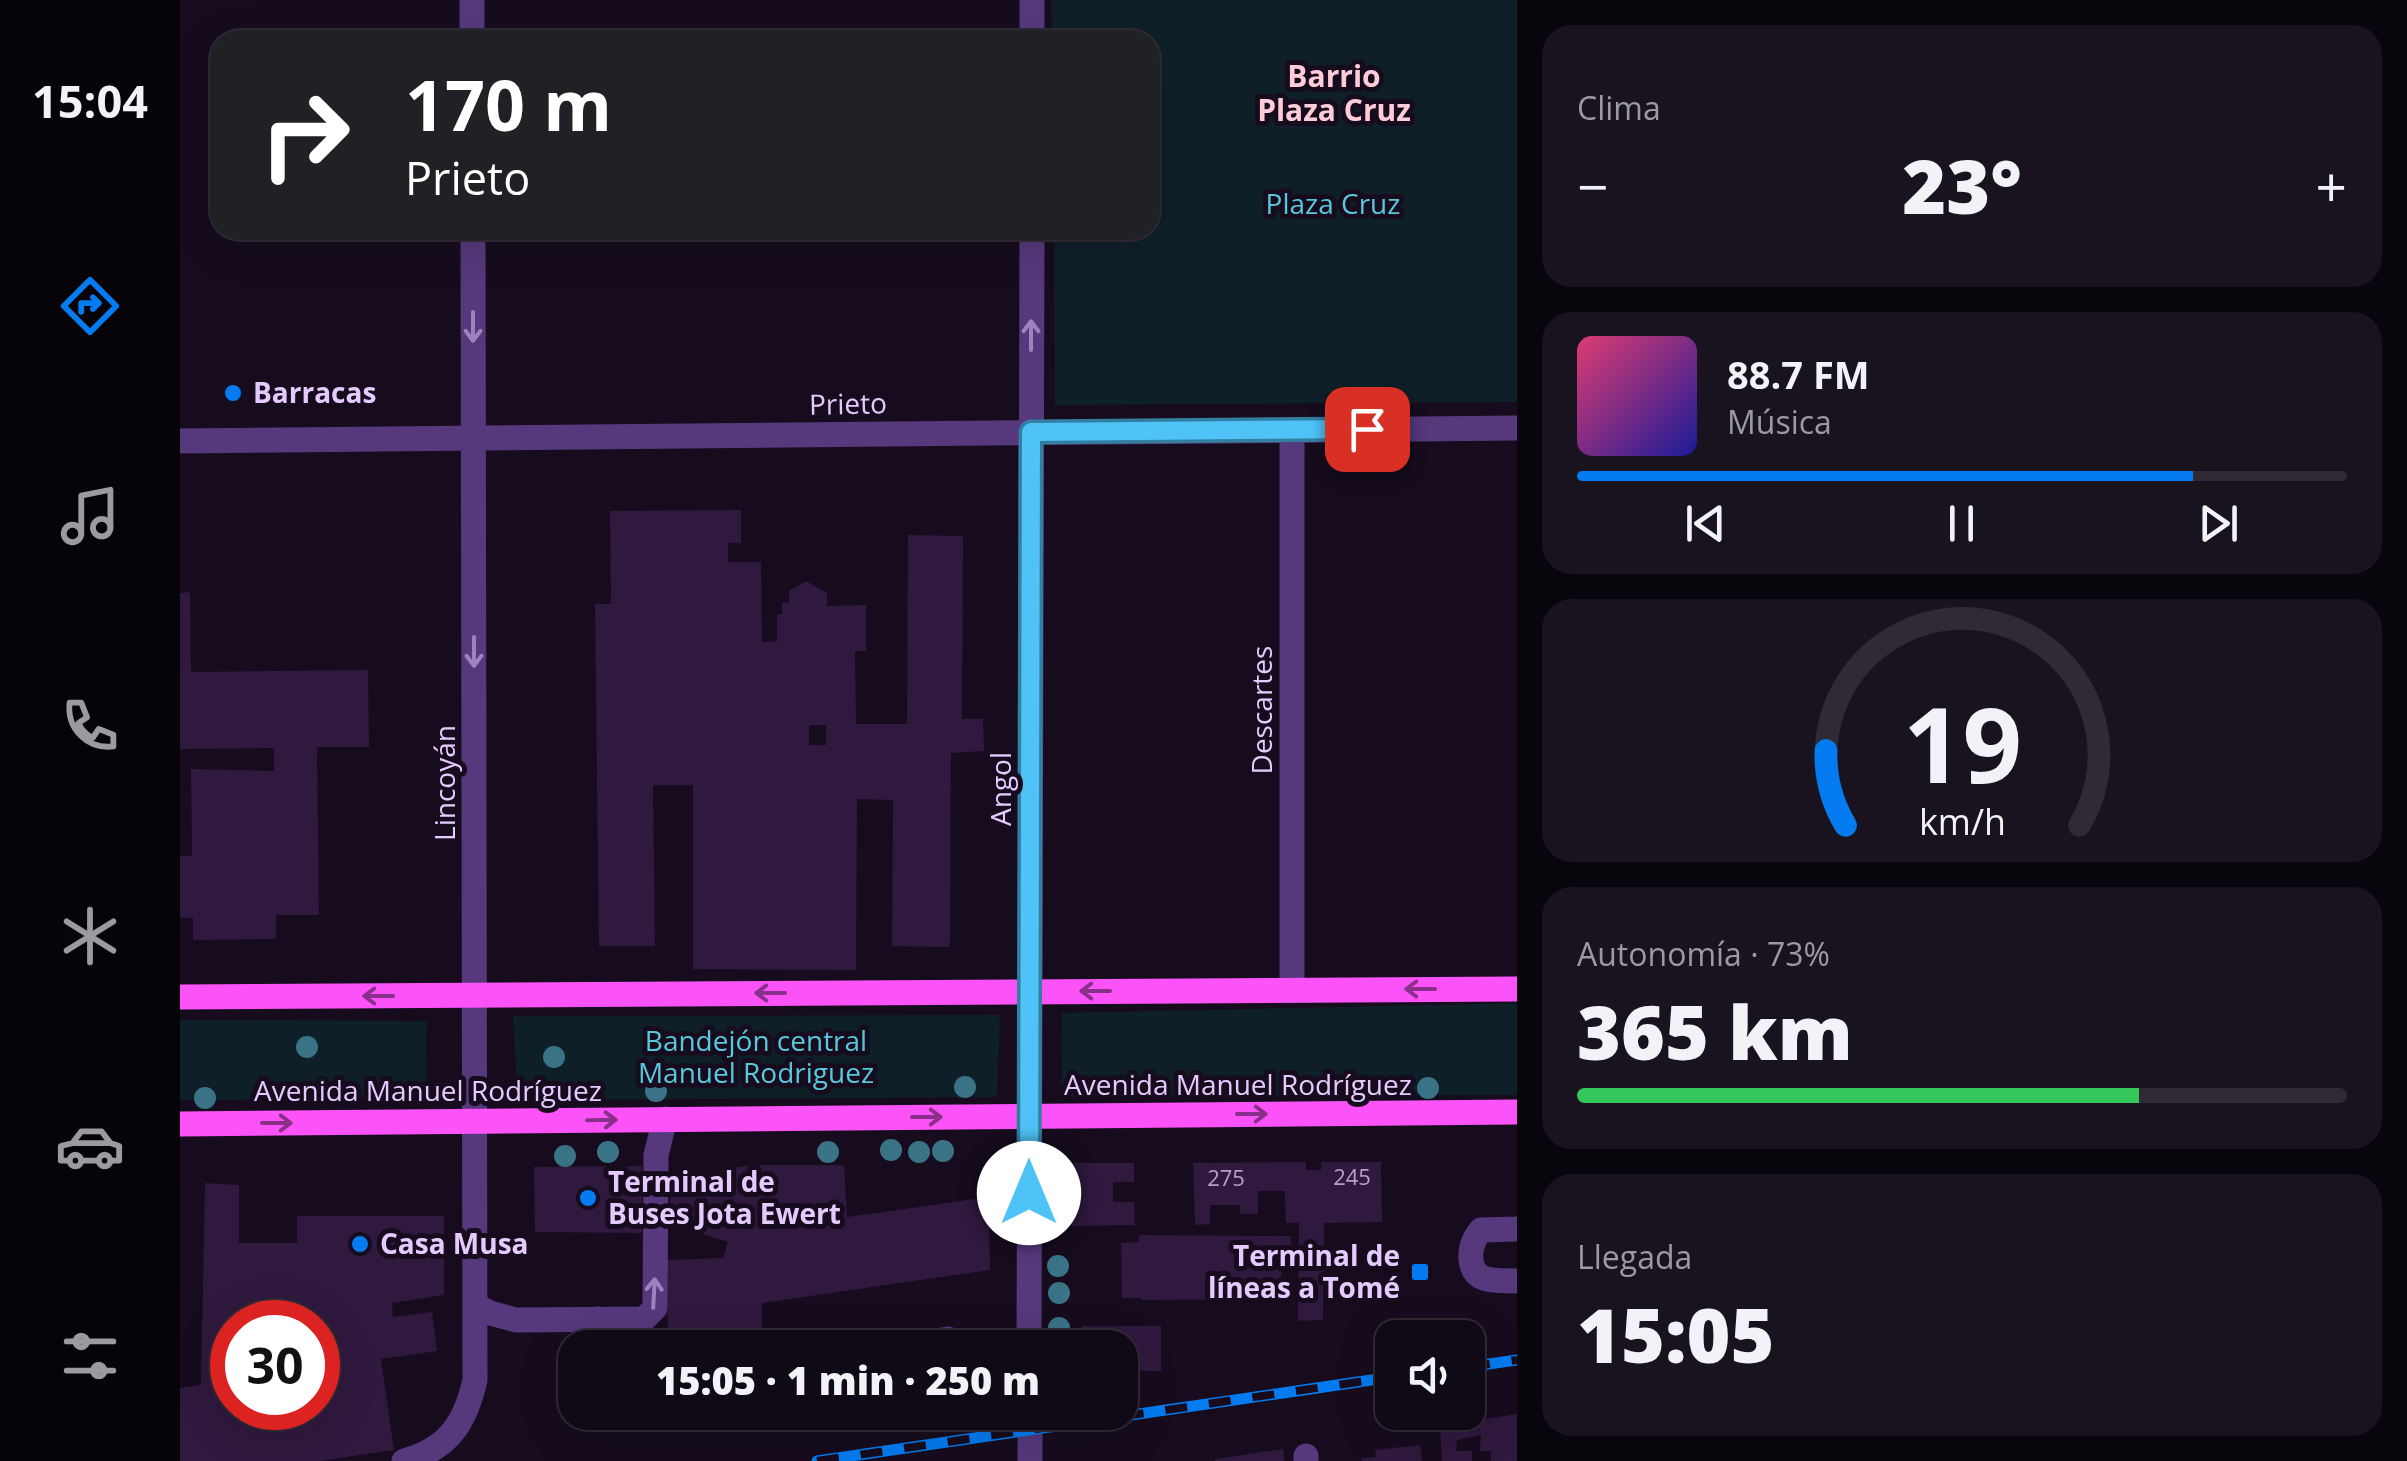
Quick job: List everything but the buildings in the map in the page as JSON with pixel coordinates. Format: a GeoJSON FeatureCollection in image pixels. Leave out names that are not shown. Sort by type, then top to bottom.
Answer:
{"type":"FeatureCollection","features":[{"type":"Feature","properties":{"kind":"main road"},"geometry":{"type":"LineString","coordinates":[[180,997],[1517,989]]}},
{"type":"Feature","properties":{"kind":"main road","name":"Avenida Manuel Rodríguez"},"geometry":{"type":"LineString","coordinates":[[180,1124],[1517,1112]]}},
{"type":"Feature","properties":{"kind":"street"},"geometry":{"type":"LineString","coordinates":[[472,0],[472,30]]}},
{"type":"Feature","properties":{"kind":"street"},"geometry":{"type":"LineString","coordinates":[[1032,0],[1032,30]]}},
{"type":"Feature","properties":{"kind":"street","name":"Lincoyán"},"geometry":{"type":"LineString","coordinates":[[404,1461],[425,1455],[449,1438],[461,1421],[475,1380],[472,240]]}},
{"type":"Feature","properties":{"kind":"street","name":"Angol"},"geometry":{"type":"LineString","coordinates":[[1029,1330],[1032,240]]}},
{"type":"Feature","properties":{"kind":"street","name":"Prieto"},"geometry":{"type":"LineString","coordinates":[[180,442],[1517,428]]}},
{"type":"Feature","properties":{"kind":"street","name":"Descartes"},"geometry":{"type":"LineString","coordinates":[[1292,430],[1292,990]]}},
{"type":"Feature","properties":{"kind":"street"},"geometry":{"type":"LineString","coordinates":[[475,1304],[516,1320],[644,1318],[655,1308],[656,1155],[665,1120]]}},
{"type":"Feature","properties":{"kind":"street"},"geometry":{"type":"LineString","coordinates":[[1517,1229],[1481,1230],[1471,1249],[1472,1268],[1477,1276],[1517,1281]]}},
{"type":"Feature","properties":{"kind":"street"},"geometry":{"type":"LineString","coordinates":[[598,1319],[605,1330]]}},
{"type":"Feature","properties":{"kind":"street"},"geometry":{"type":"LineString","coordinates":[[1030,1430],[1030,1461]]}},
{"type":"Feature","properties":{"kind":"green space","name":"Plaza Cruz"},"geometry":{"type":"Polygon","coordinates":[[[1051,0],[1517,0],[1517,402],[1055,405],[1054,240],[1160,240],[1160,30],[1052,30],[1051,0]]]}},
{"type":"Feature","properties":{"kind":"green space"},"geometry":{"type":"Polygon","coordinates":[[[1517,1003],[1517,1095],[1061,1097],[1062,1013],[1517,1003]]]}},
{"type":"Feature","properties":{"kind":"green space","name":"Bandejón central Manuel Rodriguez"},"geometry":{"type":"Polygon","coordinates":[[[1000,1015],[997,1097],[518,1100],[513,1016],[1000,1015]]]}},
{"type":"Feature","properties":{"kind":"green space"},"geometry":{"type":"Polygon","coordinates":[[[180,1020],[427,1021],[426,1098],[180,1100],[180,1020]]]}},
{"type":"Feature","properties":{"kind":"railway"},"geometry":{"type":"LineString","coordinates":[[1485,1365],[1517,1360]]}},
{"type":"Feature","properties":{"kind":"railway"},"geometry":{"type":"LineString","coordinates":[[817,1461],[1375,1379]]}},
{"type":"Feature","properties":{"kind":"place","name":"Barracas"},"geometry":{"type":"Point","coordinates":[233,393]}},
{"type":"Feature","properties":{"kind":"place","name":"Terminal de Buses Jota Ewert"},"geometry":{"type":"Point","coordinates":[588,1198]}},
{"type":"Feature","properties":{"kind":"place","name":"Casa Musa"},"geometry":{"type":"Point","coordinates":[360,1244]}},
{"type":"Feature","properties":{"kind":"place","name":"Terminal de líneas a Tomé"},"geometry":{"type":"Point","coordinates":[1420,1272]}},
{"type":"Feature","properties":{"kind":"district","name":"Barrio Plaza Cruz"},"geometry":{"type":"Point","coordinates":[1334,94]}},
{"type":"Feature","properties":{"kind":"route"},"geometry":{"type":"LineString","coordinates":[[1029,1193],[1031,432],[1367,429]]}}]}
